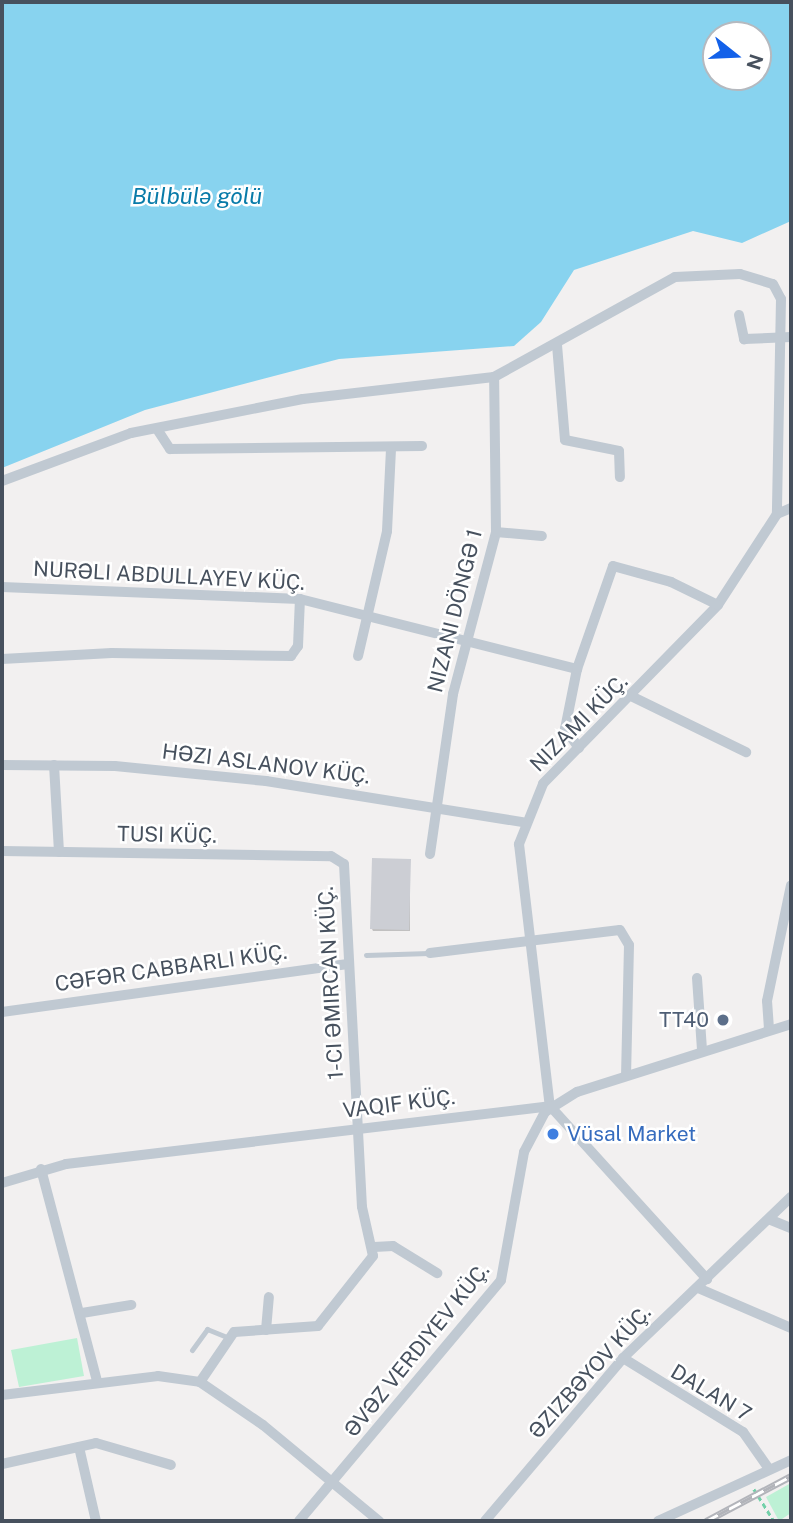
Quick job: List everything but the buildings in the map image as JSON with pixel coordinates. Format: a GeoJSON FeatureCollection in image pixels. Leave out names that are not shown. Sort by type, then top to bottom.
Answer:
{"type":"FeatureCollection","features":[{"type":"Feature","properties":{"kind":"street"},"geometry":{"type":"LineString","coordinates":[[2,481],[157,429],[303,399],[494,377],[557,345],[675,277],[759,278],[773,284],[781,299],[777,514],[791,508]]}},
{"type":"Feature","properties":{"kind":"street"},"geometry":{"type":"LineString","coordinates":[[738,315],[744,340],[779,343],[791,337]]}},
{"type":"Feature","properties":{"kind":"street"},"geometry":{"type":"LineString","coordinates":[[557,345],[565,440],[619,452],[621,477]]}},
{"type":"Feature","properties":{"kind":"street","name":"NIZANI DÖNGƏ 1"},"geometry":{"type":"LineString","coordinates":[[430,854],[467,642],[496,532],[494,377]]}},
{"type":"Feature","properties":{"kind":"street"},"geometry":{"type":"LineString","coordinates":[[157,429],[170,449],[391,450],[422,446]]}},
{"type":"Feature","properties":{"kind":"street"},"geometry":{"type":"LineString","coordinates":[[778,441],[791,442]]}},
{"type":"Feature","properties":{"kind":"street"},"geometry":{"type":"LineString","coordinates":[[358,656],[365,613],[387,531],[391,450]]}},
{"type":"Feature","properties":{"kind":"street","name":"NIZAMI KÜÇ."},"geometry":{"type":"LineString","coordinates":[[550,1107],[520,867],[523,822],[543,784],[633,697],[718,605],[777,514]]}},
{"type":"Feature","properties":{"kind":"street"},"geometry":{"type":"LineString","coordinates":[[496,532],[542,536]]}},
{"type":"Feature","properties":{"kind":"street"},"geometry":{"type":"LineString","coordinates":[[579,748],[565,729],[577,669],[613,566],[671,582],[718,605]]}},
{"type":"Feature","properties":{"kind":"street","name":"NURƏLI ABDULLAYEV KÜÇ."},"geometry":{"type":"LineString","coordinates":[[2,587],[300,599],[365,613],[577,669]]}},
{"type":"Feature","properties":{"kind":"street"},"geometry":{"type":"LineString","coordinates":[[2,659],[112,653],[291,656],[298,646],[300,599]]}},
{"type":"Feature","properties":{"kind":"street"},"geometry":{"type":"LineString","coordinates":[[633,697],[746,752]]}},
{"type":"Feature","properties":{"kind":"street","name":"HƏZI ASLANOV KÜÇ."},"geometry":{"type":"LineString","coordinates":[[2,765],[54,765],[266,781],[523,822]]}},
{"type":"Feature","properties":{"kind":"street"},"geometry":{"type":"LineString","coordinates":[[54,765],[59,852]]}},
{"type":"Feature","properties":{"kind":"street","name":"TUSI KÜÇ."},"geometry":{"type":"LineString","coordinates":[[2,851],[331,856]]}},
{"type":"Feature","properties":{"kind":"street","name":"1-CI ƏMIRCAN KÜÇ."},"geometry":{"type":"LineString","coordinates":[[331,856],[344,864],[346,875],[346,964],[362,1207],[374,1247]]}},
{"type":"Feature","properties":{"kind":"street"},"geometry":{"type":"LineString","coordinates":[[769,1028],[767,1001],[791,885]]}},
{"type":"Feature","properties":{"kind":"street"},"geometry":{"type":"LineString","coordinates":[[429,953],[528,937],[611,929],[627,935],[626,1075]]}},
{"type":"Feature","properties":{"kind":"street"},"geometry":{"type":"LineString","coordinates":[[2,1012],[346,964]]}},
{"type":"Feature","properties":{"kind":"street"},"geometry":{"type":"LineString","coordinates":[[697,978],[702,1050]]}},
{"type":"Feature","properties":{"kind":"street","name":"VAQIF KÜÇ."},"geometry":{"type":"LineString","coordinates":[[2,1183],[41,1169],[358,1128],[550,1107],[626,1075],[769,1028],[791,1024]]}},
{"type":"Feature","properties":{"kind":"street"},"geometry":{"type":"LineString","coordinates":[[550,1107],[708,1279]]}},
{"type":"Feature","properties":{"kind":"street","name":"ƏVƏZ VERDIYEV KÜÇ."},"geometry":{"type":"LineString","coordinates":[[299,1521],[501,1280],[524,1152],[550,1107]]}},
{"type":"Feature","properties":{"kind":"street"},"geometry":{"type":"LineString","coordinates":[[41,1169],[49,1219],[82,1313],[97,1381]]}},
{"type":"Feature","properties":{"kind":"street","name":"ƏZIZBƏYOV KÜÇ."},"geometry":{"type":"LineString","coordinates":[[485,1521],[623,1358],[771,1220],[791,1197]]}},
{"type":"Feature","properties":{"kind":"street"},"geometry":{"type":"LineString","coordinates":[[771,1220],[791,1228]]}},
{"type":"Feature","properties":{"kind":"street"},"geometry":{"type":"LineString","coordinates":[[200,1382],[227,1336],[318,1326],[369,1265],[374,1247],[393,1246],[437,1273]]}},
{"type":"Feature","properties":{"kind":"street"},"geometry":{"type":"LineString","coordinates":[[698,1288],[791,1328]]}},
{"type":"Feature","properties":{"kind":"street"},"geometry":{"type":"LineString","coordinates":[[265,1330],[269,1297]]}},
{"type":"Feature","properties":{"kind":"street"},"geometry":{"type":"LineString","coordinates":[[82,1313],[131,1305]]}},
{"type":"Feature","properties":{"kind":"street","name":"DALAN 7"},"geometry":{"type":"LineString","coordinates":[[623,1358],[743,1432],[769,1469]]}},
{"type":"Feature","properties":{"kind":"street"},"geometry":{"type":"LineString","coordinates":[[2,1395],[97,1381],[159,1376],[200,1382],[333,1481],[379,1521]]}},
{"type":"Feature","properties":{"kind":"street"},"geometry":{"type":"LineString","coordinates":[[2,1464],[79,1447],[111,1446],[171,1465]]}},
{"type":"Feature","properties":{"kind":"street"},"geometry":{"type":"LineString","coordinates":[[79,1447],[96,1521]]}},
{"type":"Feature","properties":{"kind":"street"},"geometry":{"type":"LineString","coordinates":[[658,1521],[791,1460]]}},
{"type":"Feature","properties":{"kind":"lane"},"geometry":{"type":"LineString","coordinates":[[366,955],[429,953]]}},
{"type":"Feature","properties":{"kind":"lane"},"geometry":{"type":"LineString","coordinates":[[192,1350],[207,1329],[227,1336]]}},
{"type":"Feature","properties":{"kind":"path"},"geometry":{"type":"LineString","coordinates":[[749,1481],[774,1521]]}},
{"type":"Feature","properties":{"kind":"green space"},"geometry":{"type":"Polygon","coordinates":[[[77,1338],[84,1376],[19,1387],[11,1350],[77,1338]]]}},
{"type":"Feature","properties":{"kind":"green space"},"geometry":{"type":"Polygon","coordinates":[[[791,1483],[791,1513],[779,1521],[766,1497],[791,1483]]]}},
{"type":"Feature","properties":{"kind":"water","name":"Bülbülə gölü"},"geometry":{"type":"Polygon","coordinates":[[[2,2],[791,2],[791,221],[742,243],[693,231],[574,270],[541,322],[514,346],[339,359],[145,410],[2,468],[2,2]]]}},
{"type":"Feature","properties":{"kind":"railway"},"geometry":{"type":"LineString","coordinates":[[706,1521],[791,1476]]}},
{"type":"Feature","properties":{"kind":"place","name":"TT40"},"geometry":{"type":"Point","coordinates":[723,1020]}},
{"type":"Feature","properties":{"kind":"place","name":"Vüsal Market"},"geometry":{"type":"Point","coordinates":[553,1134]}}]}
